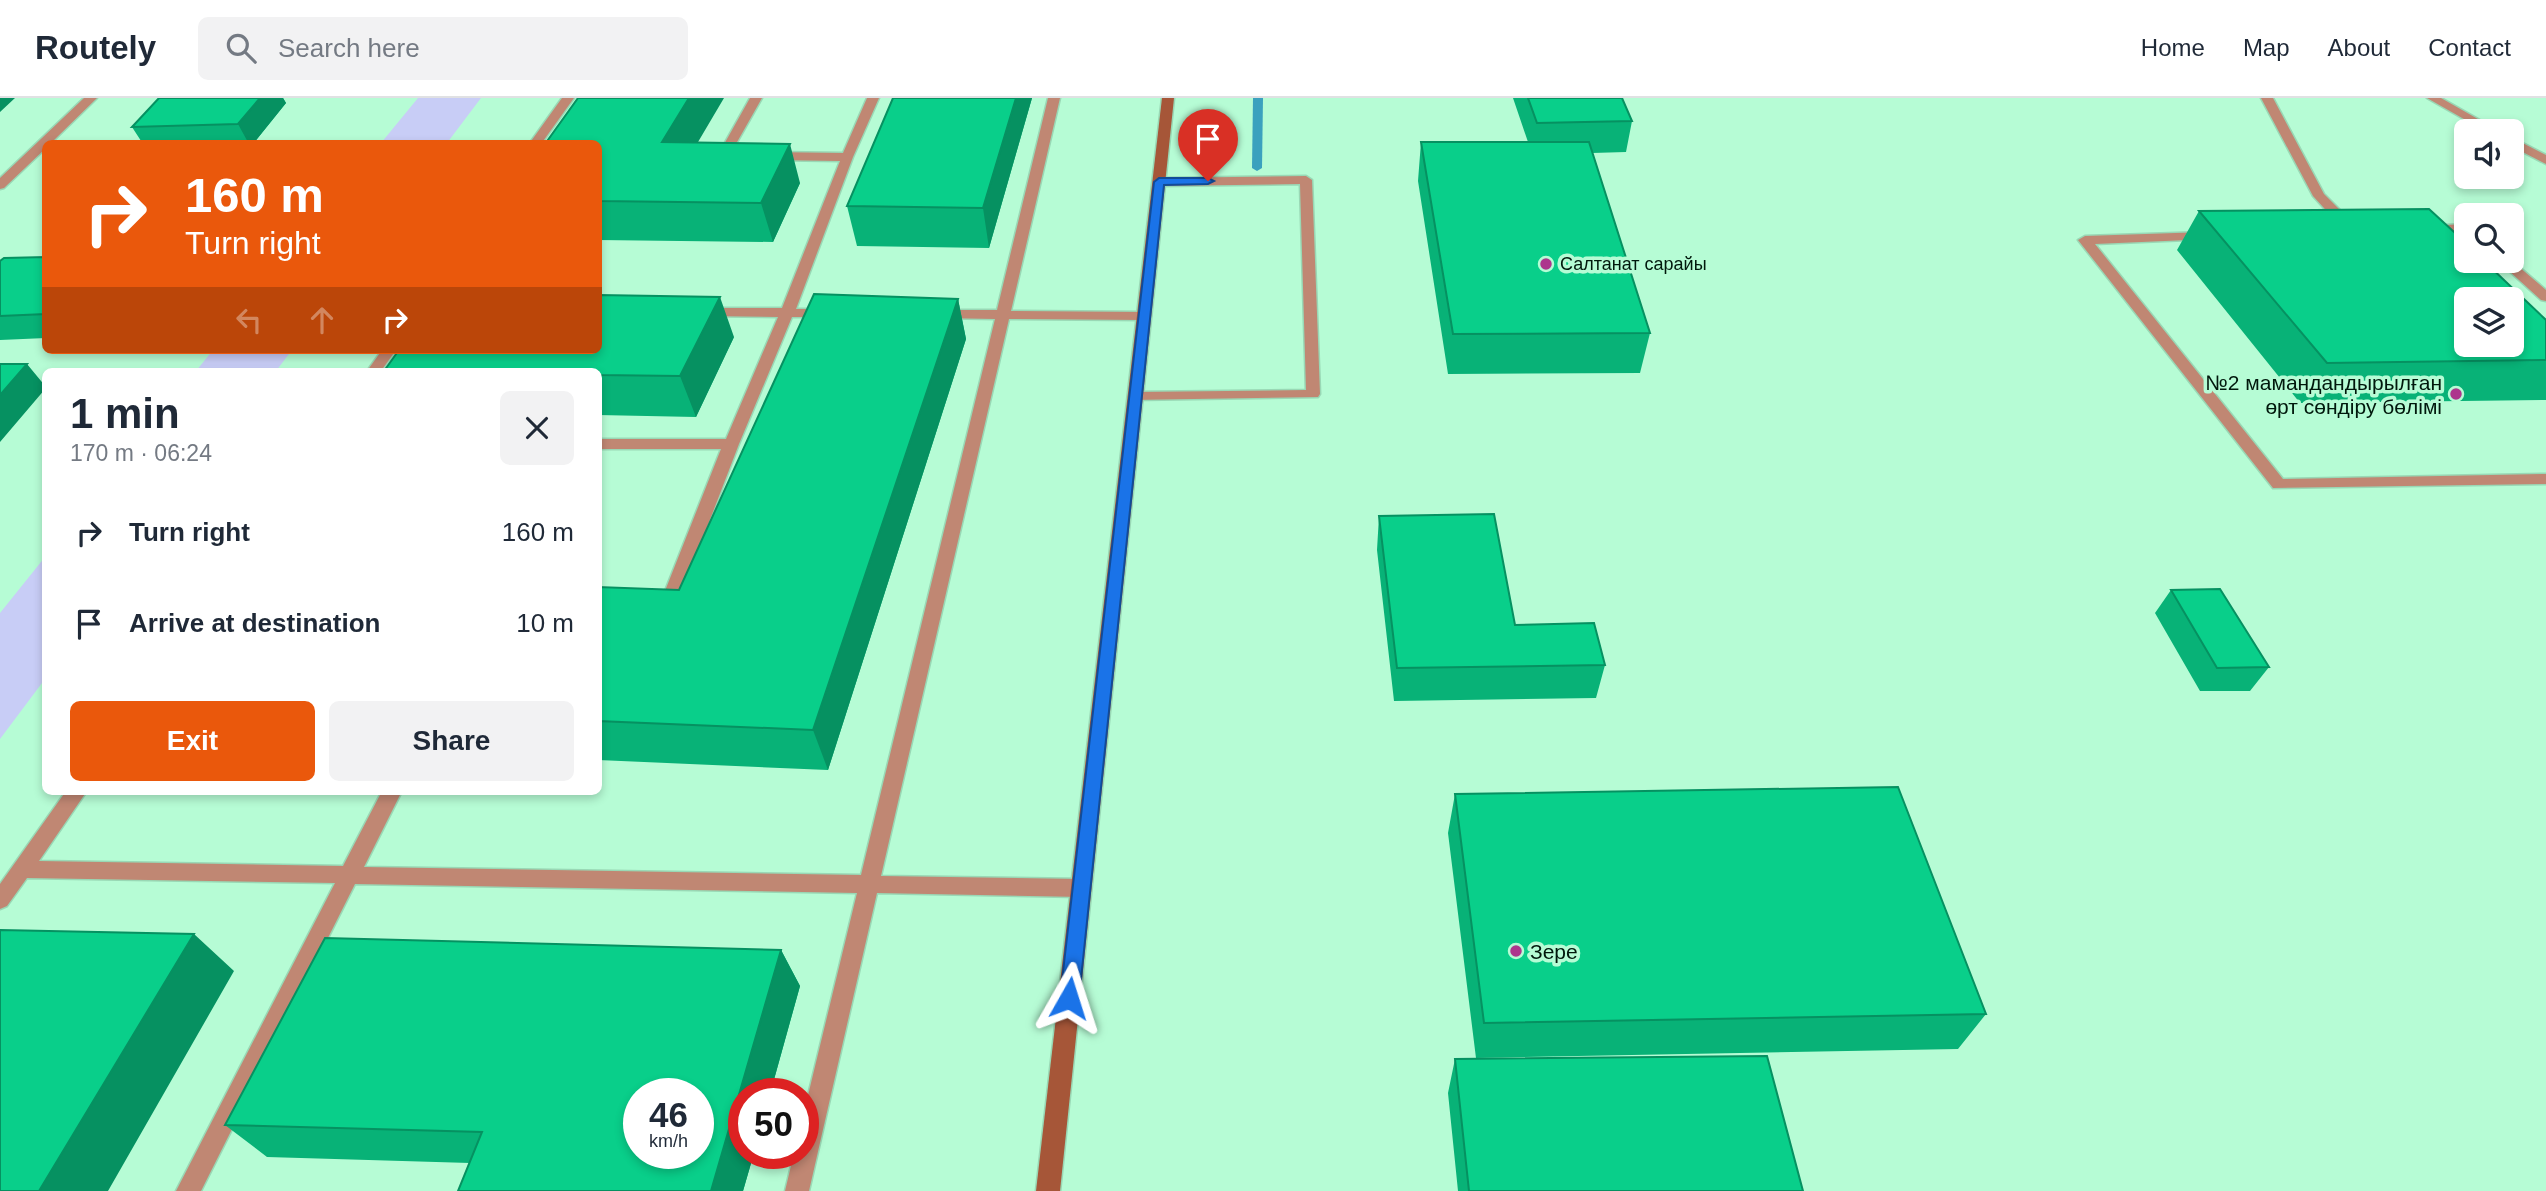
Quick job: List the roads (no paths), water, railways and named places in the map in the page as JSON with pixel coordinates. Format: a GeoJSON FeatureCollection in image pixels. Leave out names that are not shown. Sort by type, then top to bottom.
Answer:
{"type":"FeatureCollection","features":[{"type":"Feature","properties":{"kind":"main road"},"geometry":{"type":"LineString","coordinates":[[1048,1191],[1168,98]]}},
{"type":"Feature","properties":{"kind":"street"},"geometry":{"type":"LineString","coordinates":[[47,140],[91,98]]}},
{"type":"Feature","properties":{"kind":"street"},"geometry":{"type":"LineString","coordinates":[[538,140],[568,98]]}},
{"type":"Feature","properties":{"kind":"street"},"geometry":{"type":"LineString","coordinates":[[756,98],[724,155],[847,157]]}},
{"type":"Feature","properties":{"kind":"street"},"geometry":{"type":"LineString","coordinates":[[646,602],[669,603],[873,98]]}},
{"type":"Feature","properties":{"kind":"street"},"geometry":{"type":"LineString","coordinates":[[797,1191],[1054,98]]}},
{"type":"Feature","properties":{"kind":"street"},"geometry":{"type":"LineString","coordinates":[[2267,98],[2319,195],[2359,232],[2326,233]]}},
{"type":"Feature","properties":{"kind":"street"},"geometry":{"type":"LineString","coordinates":[[2433,98],[2471,119]]}},
{"type":"Feature","properties":{"kind":"street"},"geometry":{"type":"LineString","coordinates":[[0,185],[42,145]]}},
{"type":"Feature","properties":{"kind":"street"},"geometry":{"type":"LineString","coordinates":[[2524,148],[2546,160]]}},
{"type":"Feature","properties":{"kind":"street"},"geometry":{"type":"LineString","coordinates":[[1136,397],[1314,394],[1306,180],[1159,182]]}},
{"type":"Feature","properties":{"kind":"street"},"geometry":{"type":"LineString","coordinates":[[2416,230],[2454,228]]}},
{"type":"Feature","properties":{"kind":"street"},"geometry":{"type":"LineString","coordinates":[[2219,236],[2085,240],[2279,484],[2546,479]]}},
{"type":"Feature","properties":{"kind":"street"},"geometry":{"type":"LineString","coordinates":[[2519,273],[2546,297]]}},
{"type":"Feature","properties":{"kind":"street"},"geometry":{"type":"LineString","coordinates":[[693,312],[841,313]]}},
{"type":"Feature","properties":{"kind":"street"},"geometry":{"type":"LineString","coordinates":[[922,314],[1144,316]]}},
{"type":"Feature","properties":{"kind":"street"},"geometry":{"type":"LineString","coordinates":[[602,444],[731,444]]}},
{"type":"Feature","properties":{"kind":"street"},"geometry":{"type":"LineString","coordinates":[[0,901],[75,795]]}},
{"type":"Feature","properties":{"kind":"street"},"geometry":{"type":"LineString","coordinates":[[188,1191],[390,795]]}},
{"type":"Feature","properties":{"kind":"street"},"geometry":{"type":"LineString","coordinates":[[22,869],[1081,888]]}},
{"type":"Feature","properties":{"kind":"waterway"},"geometry":{"type":"LineString","coordinates":[[1257,168],[1258,98]]}},
{"type":"Feature","properties":{"kind":"place","name":"Салтанат сарайы"},"geometry":{"type":"Point","coordinates":[1546,264]}},
{"type":"Feature","properties":{"kind":"place","name":"№2 мамандандырылған өрт сөндіру бөлімі"},"geometry":{"type":"Point","coordinates":[2456,394]}},
{"type":"Feature","properties":{"kind":"place","name":"Зере"},"geometry":{"type":"Point","coordinates":[1516,951]}}]}
